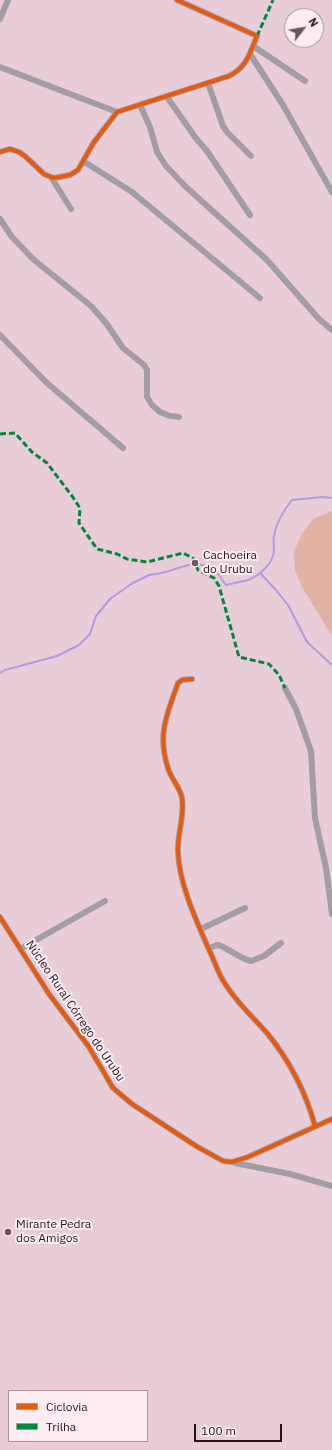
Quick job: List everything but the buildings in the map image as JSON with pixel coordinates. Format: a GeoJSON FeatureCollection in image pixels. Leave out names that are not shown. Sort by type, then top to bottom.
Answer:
{"type":"FeatureCollection","features":[{"type":"Feature","properties":{"kind":"street"},"geometry":{"type":"LineString","coordinates":[[0,19],[8,0]]}},
{"type":"Feature","properties":{"kind":"street"},"geometry":{"type":"LineString","coordinates":[[0,152],[10,149],[19,152],[44,174],[51,177],[74,173],[84,162],[94,142],[118,112],[236,73],[246,64],[258,36],[187,2],[177,0]]}},
{"type":"Feature","properties":{"kind":"street"},"geometry":{"type":"LineString","coordinates":[[253,46],[305,81]]}},
{"type":"Feature","properties":{"kind":"street"},"geometry":{"type":"LineString","coordinates":[[250,54],[291,118],[332,192]]}},
{"type":"Feature","properties":{"kind":"street"},"geometry":{"type":"LineString","coordinates":[[0,66],[118,112]]}},
{"type":"Feature","properties":{"kind":"street"},"geometry":{"type":"LineString","coordinates":[[208,83],[223,126],[251,156]]}},
{"type":"Feature","properties":{"kind":"street"},"geometry":{"type":"LineString","coordinates":[[167,97],[195,137],[207,151],[250,216]]}},
{"type":"Feature","properties":{"kind":"street"},"geometry":{"type":"LineString","coordinates":[[140,105],[150,127],[157,152],[166,166],[185,186],[267,260],[319,319],[332,330]]}},
{"type":"Feature","properties":{"kind":"street"},"geometry":{"type":"LineString","coordinates":[[84,162],[123,185],[260,298]]}},
{"type":"Feature","properties":{"kind":"street"},"geometry":{"type":"LineString","coordinates":[[51,177],[71,209]]}},
{"type":"Feature","properties":{"kind":"street"},"geometry":{"type":"LineString","coordinates":[[0,219],[12,237],[33,259],[91,306],[102,318],[123,348],[144,365],[147,370],[147,397],[152,405],[160,412],[170,416],[179,417]]}},
{"type":"Feature","properties":{"kind":"street"},"geometry":{"type":"LineString","coordinates":[[0,335],[47,383],[123,448]]}},
{"type":"Feature","properties":{"kind":"street"},"geometry":{"type":"LineString","coordinates":[[192,679],[182,680],[178,683],[164,723],[163,745],[169,770],[182,798],[183,808],[178,850],[179,868],[184,886],[223,981],[233,997],[266,1032],[284,1056],[303,1092],[315,1126]]}},
{"type":"Feature","properties":{"kind":"street"},"geometry":{"type":"LineString","coordinates":[[285,688],[296,709],[311,751],[315,818],[326,868],[332,914]]}},
{"type":"Feature","properties":{"kind":"street"},"geometry":{"type":"LineString","coordinates":[[20,949],[105,901]]}},
{"type":"Feature","properties":{"kind":"street"},"geometry":{"type":"LineString","coordinates":[[201,929],[245,908]]}},
{"type":"Feature","properties":{"kind":"street","name":"Núcleo Rural Córrego do Urubu"},"geometry":{"type":"LineString","coordinates":[[0,917],[49,994],[89,1047],[113,1088],[132,1104],[196,1146],[223,1161],[290,1174],[332,1186]]}},
{"type":"Feature","properties":{"kind":"street"},"geometry":{"type":"LineString","coordinates":[[209,949],[214,946],[222,946],[240,957],[251,961],[264,956],[281,943]]}},
{"type":"Feature","properties":{"kind":"street"},"geometry":{"type":"LineString","coordinates":[[232,1162],[248,1157],[332,1119]]}},
{"type":"Feature","properties":{"kind":"shaded area"},"geometry":{"type":"Polygon","coordinates":[[[332,511],[332,636],[302,587],[295,570],[294,551],[302,534],[313,519],[332,511]]]}},
{"type":"Feature","properties":{"kind":"waterway"},"geometry":{"type":"LineString","coordinates":[[0,673],[5,670],[57,656],[79,645],[90,634],[96,616],[110,599],[131,584],[149,575],[162,573],[195,563],[215,570],[226,585],[252,578],[265,569],[271,560],[274,551],[274,538],[278,522],[292,500],[323,497],[332,498]]}},
{"type":"Feature","properties":{"kind":"waterway"},"geometry":{"type":"LineString","coordinates":[[260,573],[288,605],[307,642],[332,665]]}},
{"type":"Feature","properties":{"kind":"marked path"},"geometry":{"type":"LineString","coordinates":[[257,36],[273,0]]}},
{"type":"Feature","properties":{"kind":"marked path"},"geometry":{"type":"LineString","coordinates":[[0,434],[15,433],[32,452],[47,463],[80,508],[79,523],[97,549],[117,554],[127,559],[147,562],[183,553],[193,558],[198,570],[214,578],[219,586],[239,657],[269,664],[279,675],[285,688]]}},
{"type":"Feature","properties":{"kind":"cycle path"},"geometry":{"type":"LineString","coordinates":[[0,152],[10,149],[19,152],[44,174],[54,178],[70,175],[78,170],[94,142],[117,112],[229,76],[240,68],[250,54],[257,36],[177,0]]}},
{"type":"Feature","properties":{"kind":"cycle path"},"geometry":{"type":"LineString","coordinates":[[192,679],[182,680],[178,683],[167,715],[163,735],[163,745],[168,768],[179,790],[183,805],[178,852],[185,890],[194,916],[222,979],[244,1009],[267,1033],[283,1054],[302,1089],[315,1126]]}},
{"type":"Feature","properties":{"kind":"cycle path"},"geometry":{"type":"LineString","coordinates":[[0,917],[49,994],[89,1047],[113,1088],[132,1104],[196,1146],[223,1161],[232,1162],[248,1157],[332,1119]]}},
{"type":"Feature","properties":{"kind":"place","name":"Cachoeira do Urubu"},"geometry":{"type":"Point","coordinates":[195,563]}},
{"type":"Feature","properties":{"kind":"place","name":"Mirante Pedra dos Amigos"},"geometry":{"type":"Point","coordinates":[8,1232]}}]}
